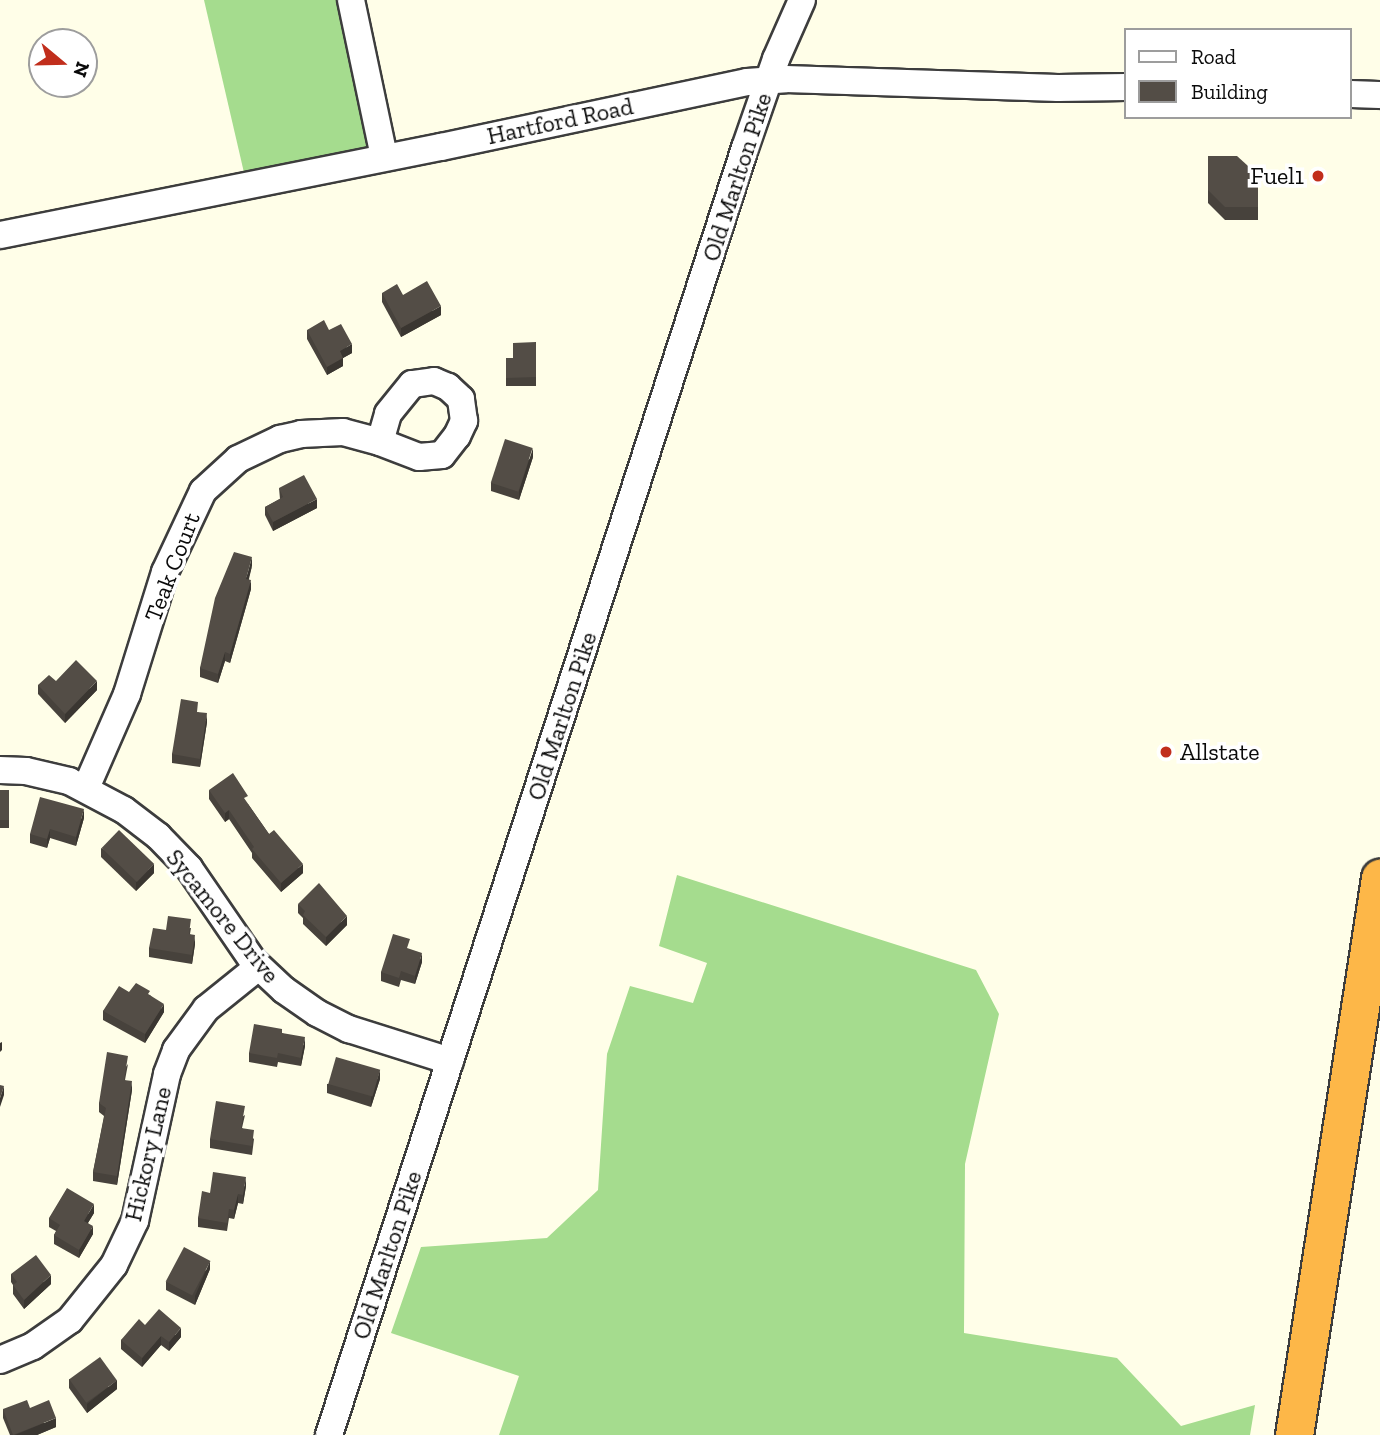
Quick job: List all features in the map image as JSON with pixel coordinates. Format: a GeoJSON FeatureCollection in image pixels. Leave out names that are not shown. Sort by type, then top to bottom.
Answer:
{"type":"FeatureCollection","features":[{"type":"Feature","properties":{"kind":"highway"},"geometry":{"type":"LineString","coordinates":[[1294,1435],[1380,878]]}},
{"type":"Feature","properties":{"kind":"street"},"geometry":{"type":"LineString","coordinates":[[351,0],[384,156]]}},
{"type":"Feature","properties":{"kind":"street","name":"Old Marlton Pike"},"geometry":{"type":"LineString","coordinates":[[328,1435],[769,80],[802,0]]}},
{"type":"Feature","properties":{"kind":"street","name":"Hartford Road"},"geometry":{"type":"LineString","coordinates":[[0,235],[384,156],[441,148],[702,90],[769,80],[1058,88],[1124,87]]}},
{"type":"Feature","properties":{"kind":"street"},"geometry":{"type":"LineString","coordinates":[[1352,94],[1380,95]]}},
{"type":"Feature","properties":{"kind":"street","name":"Teak Court"},"geometry":{"type":"LineString","coordinates":[[86,788],[127,694],[165,572],[203,491],[238,458],[280,439],[321,432],[342,432],[380,442]]}},
{"type":"Feature","properties":{"kind":"street","name":"Sycamore Drive"},"geometry":{"type":"LineString","coordinates":[[0,770],[48,775],[86,788],[140,822],[189,868],[258,967],[301,1002],[341,1025],[450,1061]]}},
{"type":"Feature","properties":{"kind":"street","name":"Hickory Lane"},"geometry":{"type":"LineString","coordinates":[[0,1360],[33,1346],[70,1320],[114,1265],[139,1209],[155,1122],[176,1050],[206,1009],[258,967]]}},
{"type":"Feature","properties":{"kind":"green space"},"geometry":{"type":"Polygon","coordinates":[[[204,0],[350,0],[375,153],[245,177],[204,0]]]}},
{"type":"Feature","properties":{"kind":"green space"},"geometry":{"type":"Polygon","coordinates":[[[677,875],[976,970],[999,1014],[965,1164],[964,1333],[1117,1358],[1181,1426],[1255,1405],[1250,1435],[499,1435],[519,1376],[391,1333],[421,1247],[547,1238],[598,1190],[607,1054],[630,986],[693,1003],[707,963],[659,946],[677,875]]]}},
{"type":"Feature","properties":{"kind":"building"},"geometry":{"type":"Polygon","coordinates":[[[1208,156],[1237,156],[1258,175],[1258,207],[1225,207],[1208,190],[1208,156]]]}},
{"type":"Feature","properties":{"kind":"building"},"geometry":{"type":"Polygon","coordinates":[[[427,281],[441,306],[401,328],[382,293],[397,284],[403,295],[427,281]]]}},
{"type":"Feature","properties":{"kind":"building"},"geometry":{"type":"Polygon","coordinates":[[[324,320],[329,330],[341,324],[352,344],[340,351],[343,358],[327,367],[307,330],[324,320]]]}},
{"type":"Feature","properties":{"kind":"building"},"geometry":{"type":"Polygon","coordinates":[[[536,342],[536,377],[506,378],[506,358],[513,358],[513,343],[536,342]]]}},
{"type":"Feature","properties":{"kind":"building"},"geometry":{"type":"Polygon","coordinates":[[[505,439],[533,448],[518,492],[491,483],[505,439]]]}},
{"type":"Feature","properties":{"kind":"building"},"geometry":{"type":"Polygon","coordinates":[[[304,475],[317,499],[273,522],[265,507],[283,497],[279,488],[304,475]]]}},
{"type":"Feature","properties":{"kind":"building"},"geometry":{"type":"Polygon","coordinates":[[[234,552],[252,557],[246,579],[251,580],[230,654],[225,652],[218,674],[200,668],[215,598],[234,552]]]}},
{"type":"Feature","properties":{"kind":"building"},"geometry":{"type":"Polygon","coordinates":[[[76,660],[97,681],[65,714],[38,685],[49,675],[56,681],[76,660]]]}},
{"type":"Feature","properties":{"kind":"building"},"geometry":{"type":"Polygon","coordinates":[[[181,699],[198,702],[197,712],[207,713],[200,759],[172,754],[181,699]]]}},
{"type":"Feature","properties":{"kind":"building"},"geometry":{"type":"Polygon","coordinates":[[[233,773],[248,796],[244,798],[269,834],[274,830],[303,864],[281,883],[252,849],[254,847],[229,810],[225,813],[209,790],[233,773]]]}},
{"type":"Feature","properties":{"kind":"building"},"geometry":{"type":"Polygon","coordinates":[[[0,790],[9,790],[9,820],[0,820],[0,790]]]}},
{"type":"Feature","properties":{"kind":"building"},"geometry":{"type":"Polygon","coordinates":[[[40,797],[84,809],[76,837],[50,829],[47,839],[30,834],[40,797]]]}},
{"type":"Feature","properties":{"kind":"building"},"geometry":{"type":"Polygon","coordinates":[[[119,830],[154,864],[137,882],[102,848],[119,830]]]}},
{"type":"Feature","properties":{"kind":"building"},"geometry":{"type":"Polygon","coordinates":[[[319,883],[347,916],[326,937],[303,915],[305,911],[298,904],[319,883]]]}},
{"type":"Feature","properties":{"kind":"building"},"geometry":{"type":"Polygon","coordinates":[[[168,916],[191,919],[189,934],[195,935],[192,955],[149,948],[153,928],[166,930],[168,916]]]}},
{"type":"Feature","properties":{"kind":"building"},"geometry":{"type":"Polygon","coordinates":[[[393,934],[410,939],[407,948],[422,953],[415,976],[401,971],[399,978],[381,972],[393,934]]]}},
{"type":"Feature","properties":{"kind":"building"},"geometry":{"type":"Polygon","coordinates":[[[136,983],[164,1004],[145,1034],[103,1011],[119,986],[129,992],[136,983]]]}},
{"type":"Feature","properties":{"kind":"building"},"geometry":{"type":"Polygon","coordinates":[[[254,1024],[305,1037],[301,1058],[278,1053],[277,1058],[249,1053],[254,1024]]]}},
{"type":"Feature","properties":{"kind":"building"},"geometry":{"type":"Polygon","coordinates":[[[107,1052],[128,1056],[124,1080],[132,1081],[117,1176],[93,1172],[106,1108],[99,1103],[107,1052]]]}},
{"type":"Feature","properties":{"kind":"building"},"geometry":{"type":"Polygon","coordinates":[[[336,1057],[380,1070],[373,1097],[328,1084],[336,1057]]]}},
{"type":"Feature","properties":{"kind":"building"},"geometry":{"type":"Polygon","coordinates":[[[216,1101],[245,1106],[241,1128],[254,1130],[252,1146],[210,1139],[216,1101]]]}},
{"type":"Feature","properties":{"kind":"building"},"geometry":{"type":"Polygon","coordinates":[[[213,1172],[246,1177],[243,1195],[238,1194],[234,1210],[229,1209],[227,1223],[198,1218],[202,1191],[210,1193],[213,1172]]]}},
{"type":"Feature","properties":{"kind":"building"},"geometry":{"type":"Polygon","coordinates":[[[67,1188],[94,1204],[84,1221],[93,1226],[79,1250],[54,1235],[60,1225],[49,1218],[67,1188]]]}},
{"type":"Feature","properties":{"kind":"building"},"geometry":{"type":"Polygon","coordinates":[[[184,1247],[210,1261],[192,1296],[166,1281],[184,1247]]]}},
{"type":"Feature","properties":{"kind":"building"},"geometry":{"type":"Polygon","coordinates":[[[36,1255],[51,1275],[24,1300],[13,1285],[17,1282],[11,1274],[36,1255]]]}},
{"type":"Feature","properties":{"kind":"building"},"geometry":{"type":"Polygon","coordinates":[[[159,1309],[181,1328],[169,1342],[161,1336],[142,1358],[121,1340],[139,1319],[145,1325],[159,1309]]]}},
{"type":"Feature","properties":{"kind":"building"},"geometry":{"type":"Polygon","coordinates":[[[100,1357],[117,1380],[86,1403],[69,1379],[100,1357]]]}},
{"type":"Feature","properties":{"kind":"building"},"geometry":{"type":"Polygon","coordinates":[[[27,1400],[30,1408],[49,1400],[56,1418],[13,1435],[3,1409],[27,1400]]]}},
{"type":"Feature","properties":{"kind":"place","name":"Fuel1"},"geometry":{"type":"Point","coordinates":[1318,176]}},
{"type":"Feature","properties":{"kind":"place","name":"Allstate"},"geometry":{"type":"Point","coordinates":[1166,752]}}]}
